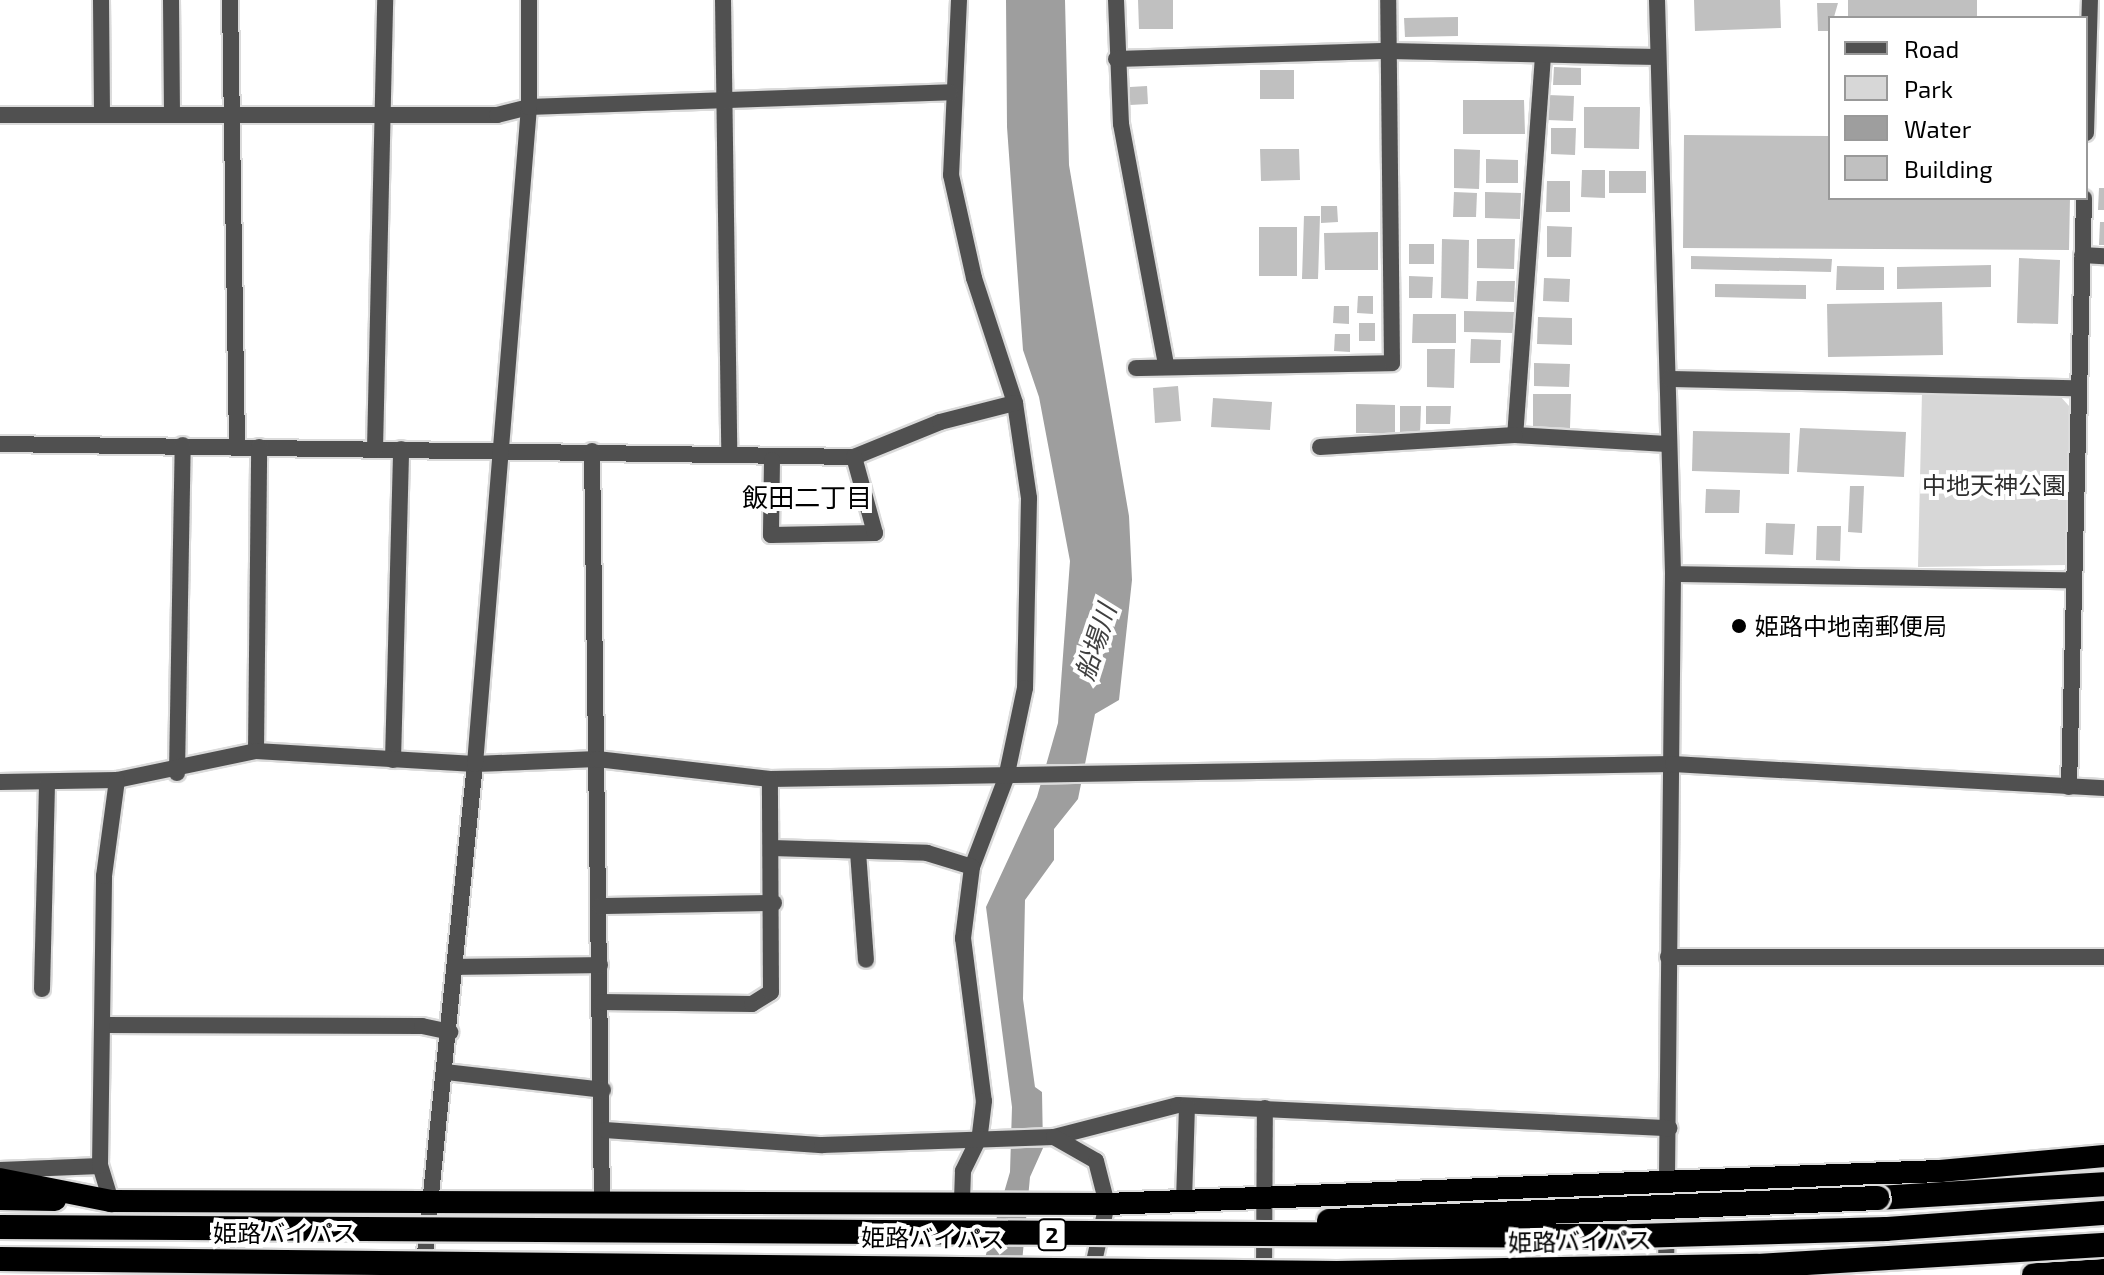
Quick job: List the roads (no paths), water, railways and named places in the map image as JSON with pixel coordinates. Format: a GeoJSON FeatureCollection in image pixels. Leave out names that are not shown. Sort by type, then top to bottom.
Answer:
{"type":"FeatureCollection","features":[{"type":"Feature","properties":{"kind":"highway"},"geometry":{"type":"LineString","coordinates":[[0,1199],[1107,1204],[1667,1184],[2104,1156]]}},
{"type":"Feature","properties":{"kind":"highway"},"geometry":{"type":"LineString","coordinates":[[0,1179],[111,1201]]}},
{"type":"Feature","properties":{"kind":"highway"},"geometry":{"type":"LineString","coordinates":[[1119,1236],[2104,1184]]}},
{"type":"Feature","properties":{"kind":"highway","name":"姫路バイパス"},"geometry":{"type":"LineString","coordinates":[[0,1227],[1119,1236],[1635,1236],[1886,1229],[2104,1213]]}},
{"type":"Feature","properties":{"kind":"highway","name":"姫路バイパス"},"geometry":{"type":"LineString","coordinates":[[0,1259],[1342,1274],[1757,1266],[2104,1245]]}},
{"type":"Feature","properties":{"kind":"highway"},"geometry":{"type":"LineString","coordinates":[[2034,1275],[2104,1268]]}},
{"type":"Feature","properties":{"kind":"street"},"geometry":{"type":"LineString","coordinates":[[101,0],[102,115]]}},
{"type":"Feature","properties":{"kind":"street"},"geometry":{"type":"LineString","coordinates":[[171,0],[172,115]]}},
{"type":"Feature","properties":{"kind":"street"},"geometry":{"type":"LineString","coordinates":[[230,0],[237,446]]}},
{"type":"Feature","properties":{"kind":"street"},"geometry":{"type":"LineString","coordinates":[[375,449],[385,0]]}},
{"type":"Feature","properties":{"kind":"street"},"geometry":{"type":"LineString","coordinates":[[422,1275],[434,1202],[475,764],[497,449],[529,107],[529,0]]}},
{"type":"Feature","properties":{"kind":"street"},"geometry":{"type":"LineString","coordinates":[[723,0],[729,453]]}},
{"type":"Feature","properties":{"kind":"street"},"geometry":{"type":"LineString","coordinates":[[959,0],[950,92],[951,175],[974,278],[1015,403],[1029,498],[1025,672],[1006,778],[972,867],[963,938],[984,1101],[980,1136],[963,1171],[962,1205]]}},
{"type":"Feature","properties":{"kind":"street"},"geometry":{"type":"LineString","coordinates":[[1116,0],[1116,59],[1132,199],[1166,364]]}},
{"type":"Feature","properties":{"kind":"street"},"geometry":{"type":"LineString","coordinates":[[1136,368],[1166,364],[1392,363],[1388,0]]}},
{"type":"Feature","properties":{"kind":"street"},"geometry":{"type":"LineString","coordinates":[[1657,0],[1673,574],[1666,1275]]}},
{"type":"Feature","properties":{"kind":"street"},"geometry":{"type":"LineString","coordinates":[[2088,66],[2090,0]]}},
{"type":"Feature","properties":{"kind":"street"},"geometry":{"type":"LineString","coordinates":[[1116,59],[1390,51],[1658,57]]}},
{"type":"Feature","properties":{"kind":"street"},"geometry":{"type":"LineString","coordinates":[[1515,435],[1543,56]]}},
{"type":"Feature","properties":{"kind":"street"},"geometry":{"type":"LineString","coordinates":[[0,115],[497,115],[529,107],[950,92]]}},
{"type":"Feature","properties":{"kind":"street"},"geometry":{"type":"LineString","coordinates":[[2069,787],[2076,388],[2084,200]]}},
{"type":"Feature","properties":{"kind":"street"},"geometry":{"type":"LineString","coordinates":[[2082,255],[2104,256]]}},
{"type":"Feature","properties":{"kind":"street"},"geometry":{"type":"LineString","coordinates":[[1669,379],[2076,388]]}},
{"type":"Feature","properties":{"kind":"street"},"geometry":{"type":"LineString","coordinates":[[0,444],[729,453],[772,460],[854,457],[940,422],[1015,403]]}},
{"type":"Feature","properties":{"kind":"street"},"geometry":{"type":"LineString","coordinates":[[1320,447],[1515,435],[1667,444]]}},
{"type":"Feature","properties":{"kind":"street"},"geometry":{"type":"LineString","coordinates":[[177,773],[183,445]]}},
{"type":"Feature","properties":{"kind":"street"},"geometry":{"type":"LineString","coordinates":[[256,751],[259,447]]}},
{"type":"Feature","properties":{"kind":"street"},"geometry":{"type":"LineString","coordinates":[[393,760],[401,449]]}},
{"type":"Feature","properties":{"kind":"street"},"geometry":{"type":"LineString","coordinates":[[592,451],[605,1130],[602,1202]]}},
{"type":"Feature","properties":{"kind":"street"},"geometry":{"type":"LineString","coordinates":[[772,460],[771,535],[875,533],[854,457]]}},
{"type":"Feature","properties":{"kind":"street"},"geometry":{"type":"LineString","coordinates":[[1673,574],[2072,580]]}},
{"type":"Feature","properties":{"kind":"street"},"geometry":{"type":"LineString","coordinates":[[0,782],[117,780],[177,773],[256,751],[475,764],[597,759],[770,779],[1006,778],[1673,764],[2104,788]]}},
{"type":"Feature","properties":{"kind":"street"},"geometry":{"type":"LineString","coordinates":[[601,1002],[752,1004],[771,992],[774,903],[770,779]]}},
{"type":"Feature","properties":{"kind":"street"},"geometry":{"type":"LineString","coordinates":[[111,1201],[100,1166],[104,876],[117,780]]}},
{"type":"Feature","properties":{"kind":"street"},"geometry":{"type":"LineString","coordinates":[[42,989],[47,783]]}},
{"type":"Feature","properties":{"kind":"street"},"geometry":{"type":"LineString","coordinates":[[772,848],[927,853],[972,867]]}},
{"type":"Feature","properties":{"kind":"street"},"geometry":{"type":"LineString","coordinates":[[858,852],[866,960]]}},
{"type":"Feature","properties":{"kind":"street"},"geometry":{"type":"LineString","coordinates":[[600,906],[774,903]]}},
{"type":"Feature","properties":{"kind":"street"},"geometry":{"type":"LineString","coordinates":[[1668,957],[2104,957]]}},
{"type":"Feature","properties":{"kind":"street"},"geometry":{"type":"LineString","coordinates":[[456,967],[600,965]]}},
{"type":"Feature","properties":{"kind":"street"},"geometry":{"type":"LineString","coordinates":[[104,1025],[422,1026],[450,1032]]}},
{"type":"Feature","properties":{"kind":"street"},"geometry":{"type":"LineString","coordinates":[[446,1072],[603,1090]]}},
{"type":"Feature","properties":{"kind":"street"},"geometry":{"type":"LineString","coordinates":[[605,1130],[822,1145],[980,1136],[1054,1137],[1187,1106],[1669,1128]]}},
{"type":"Feature","properties":{"kind":"street"},"geometry":{"type":"LineString","coordinates":[[1184,1201],[1187,1106]]}},
{"type":"Feature","properties":{"kind":"street"},"geometry":{"type":"LineString","coordinates":[[1264,1275],[1265,1108]]}},
{"type":"Feature","properties":{"kind":"street"},"geometry":{"type":"LineString","coordinates":[[1054,1137],[1096,1161],[1107,1204],[1091,1275]]}},
{"type":"Feature","properties":{"kind":"street"},"geometry":{"type":"LineString","coordinates":[[0,1170],[100,1166]]}},
{"type":"Feature","properties":{"kind":"water","name":"船場川"},"geometry":{"type":"Polygon","coordinates":[[[1006,0],[1065,0],[1069,165],[1129,516],[1132,580],[1119,700],[1095,714],[1078,799],[1054,829],[1054,860],[1025,900],[1023,999],[1035,1087],[1042,1092],[1043,1148],[1030,1177],[1021,1273],[980,1275],[1010,1172],[1012,1107],[986,907],[1037,797],[1058,723],[1070,561],[1039,397],[1023,350],[1007,127],[1006,0]]]}},
{"type":"Feature","properties":{"kind":"place","name":"姫路中地南郵便局"},"geometry":{"type":"Point","coordinates":[1739,626]}},
{"type":"Feature","properties":{"kind":"district","name":"飯田二丁目"},"geometry":{"type":"Point","coordinates":[807,497]}},
{"type":"Feature","properties":{"kind":"park label","name":"中地天神公園"},"geometry":{"type":"Point","coordinates":[1994,485]}}]}
